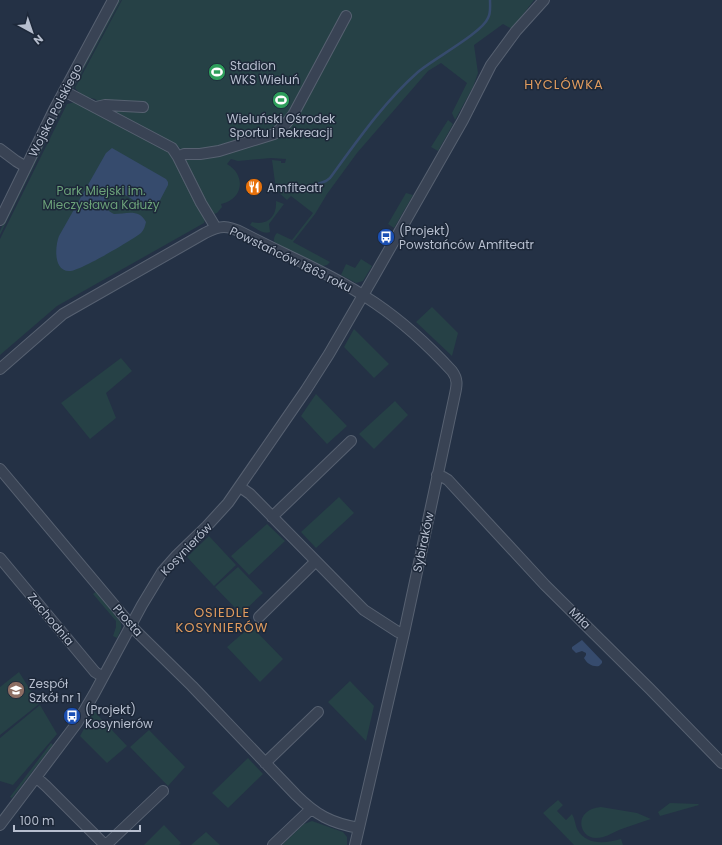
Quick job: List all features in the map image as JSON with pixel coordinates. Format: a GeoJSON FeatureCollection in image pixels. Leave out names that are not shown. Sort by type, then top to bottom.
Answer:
{"type":"FeatureCollection","features":[{"type":"Feature","properties":{"kind":"street","name":"Wojska Polskiego"},"geometry":{"type":"LineString","coordinates":[[0,220],[64,91],[113,0]]}},
{"type":"Feature","properties":{"kind":"street","name":"Powstańców 1863 roku"},"geometry":{"type":"LineString","coordinates":[[534,10],[540,0]]}},
{"type":"Feature","properties":{"kind":"street","name":"Powstańców 1863 roku"},"geometry":{"type":"LineString","coordinates":[[0,369],[63,314],[216,228],[225,227],[235,229],[363,295],[463,120],[491,65],[506,43],[544,0]]}},
{"type":"Feature","properties":{"kind":"street"},"geometry":{"type":"LineString","coordinates":[[178,157],[184,154],[212,153],[231,148],[274,134],[284,126],[293,115],[346,16]]}},
{"type":"Feature","properties":{"kind":"street"},"geometry":{"type":"LineString","coordinates":[[64,91],[172,148],[216,228]]}},
{"type":"Feature","properties":{"kind":"street"},"geometry":{"type":"LineString","coordinates":[[96,107],[105,105],[143,107]]}},
{"type":"Feature","properties":{"kind":"street"},"geometry":{"type":"LineString","coordinates":[[0,149],[26,167]]}},
{"type":"Feature","properties":{"kind":"street","name":"Sybiraków"},"geometry":{"type":"LineString","coordinates":[[355,845],[404,633],[457,384],[455,374],[444,362],[412,332],[363,295]]}},
{"type":"Feature","properties":{"kind":"street","name":"Kosynierów"},"geometry":{"type":"LineString","coordinates":[[0,825],[77,723],[155,582],[169,563],[216,516],[240,487],[317,374],[363,295]]}},
{"type":"Feature","properties":{"kind":"street"},"geometry":{"type":"LineString","coordinates":[[272,517],[351,441]]}},
{"type":"Feature","properties":{"kind":"street","name":"Prosta"},"geometry":{"type":"LineString","coordinates":[[0,469],[136,631],[192,686],[265,763],[311,809],[328,819],[347,826],[359,828]]}},
{"type":"Feature","properties":{"kind":"street","name":"Miła"},"geometry":{"type":"LineString","coordinates":[[437,475],[448,480],[545,584],[722,763]]}},
{"type":"Feature","properties":{"kind":"street"},"geometry":{"type":"LineString","coordinates":[[240,487],[250,494],[315,562],[364,610],[398,632],[404,633]]}},
{"type":"Feature","properties":{"kind":"street","name":"Zachodnia"},"geometry":{"type":"LineString","coordinates":[[0,558],[95,672],[103,677]]}},
{"type":"Feature","properties":{"kind":"street"},"geometry":{"type":"LineString","coordinates":[[259,617],[315,562]]}},
{"type":"Feature","properties":{"kind":"street"},"geometry":{"type":"LineString","coordinates":[[265,763],[318,712]]}},
{"type":"Feature","properties":{"kind":"street"},"geometry":{"type":"LineString","coordinates":[[36,778],[106,845],[163,791]]}},
{"type":"Feature","properties":{"kind":"street"},"geometry":{"type":"LineString","coordinates":[[273,845],[311,809]]}},
{"type":"Feature","properties":{"kind":"green space"},"geometry":{"type":"Polygon","coordinates":[[[118,0],[121,0],[73,89],[73,85],[118,0]]]}},
{"type":"Feature","properties":{"kind":"green space"},"geometry":{"type":"Polygon","coordinates":[[[122,0],[534,0],[512,29],[503,24],[474,45],[478,73],[473,87],[455,120],[452,113],[467,83],[441,63],[428,71],[357,153],[327,194],[315,214],[293,242],[330,262],[327,265],[319,267],[274,243],[274,238],[277,233],[292,240],[313,213],[291,196],[287,200],[276,190],[272,160],[285,163],[286,159],[271,158],[238,161],[231,159],[227,164],[237,174],[240,180],[240,186],[234,197],[221,204],[222,207],[217,213],[214,214],[204,201],[180,148],[106,109],[95,99],[82,96],[75,88],[122,0]]]}},
{"type":"Feature","properties":{"kind":"green space"},"geometry":{"type":"Polygon","coordinates":[[[64,101],[66,101],[0,235],[0,231],[7,215],[64,101]]]}},
{"type":"Feature","properties":{"kind":"green space","name":"Park Miejski im. Mieczysława Kałuży"},"geometry":{"type":"Polygon","coordinates":[[[75,102],[169,152],[172,155],[205,220],[204,223],[57,306],[0,355],[0,239],[67,104],[75,102]]]}},
{"type":"Feature","properties":{"kind":"green space"},"geometry":{"type":"Polygon","coordinates":[[[448,120],[453,124],[438,151],[431,147],[448,120]]]}},
{"type":"Feature","properties":{"kind":"green space"},"geometry":{"type":"Polygon","coordinates":[[[406,193],[413,195],[394,228],[388,224],[406,193]]]}},
{"type":"Feature","properties":{"kind":"green space"},"geometry":{"type":"Polygon","coordinates":[[[276,201],[284,204],[269,224],[270,232],[262,232],[250,225],[252,222],[263,223],[270,219],[275,211],[276,201]]]}},
{"type":"Feature","properties":{"kind":"green space"},"geometry":{"type":"Polygon","coordinates":[[[361,259],[372,266],[363,281],[356,283],[341,275],[346,264],[355,268],[361,259]]]}},
{"type":"Feature","properties":{"kind":"green space"},"geometry":{"type":"Polygon","coordinates":[[[432,307],[458,333],[452,356],[416,322],[432,307]]]}},
{"type":"Feature","properties":{"kind":"green space"},"geometry":{"type":"Polygon","coordinates":[[[354,329],[389,364],[374,378],[344,347],[354,329]]]}},
{"type":"Feature","properties":{"kind":"green space"},"geometry":{"type":"Polygon","coordinates":[[[121,358],[132,371],[106,393],[116,418],[90,439],[61,403],[121,358]]]}},
{"type":"Feature","properties":{"kind":"green space"},"geometry":{"type":"Polygon","coordinates":[[[316,394],[347,426],[327,444],[301,416],[316,394]]]}},
{"type":"Feature","properties":{"kind":"green space"},"geometry":{"type":"Polygon","coordinates":[[[395,401],[408,415],[374,449],[359,434],[395,401]]]}},
{"type":"Feature","properties":{"kind":"green space"},"geometry":{"type":"Polygon","coordinates":[[[339,497],[354,513],[316,548],[301,532],[339,497]]]}},
{"type":"Feature","properties":{"kind":"green space"},"geometry":{"type":"Polygon","coordinates":[[[267,524],[285,541],[249,575],[231,556],[267,524]]]}},
{"type":"Feature","properties":{"kind":"green space"},"geometry":{"type":"Polygon","coordinates":[[[209,536],[236,565],[214,586],[187,557],[209,536]]]}},
{"type":"Feature","properties":{"kind":"green space"},"geometry":{"type":"Polygon","coordinates":[[[238,567],[263,593],[241,614],[215,587],[238,567]]]}},
{"type":"Feature","properties":{"kind":"green space"},"geometry":{"type":"Polygon","coordinates":[[[97,591],[113,608],[111,610],[121,623],[121,629],[117,638],[113,636],[116,621],[93,594],[97,591]]]}},
{"type":"Feature","properties":{"kind":"green space"},"geometry":{"type":"Polygon","coordinates":[[[251,626],[283,659],[260,682],[227,647],[251,626]]]}},
{"type":"Feature","properties":{"kind":"green space","name":"Zespół Szkół nr 1"},"geometry":{"type":"Polygon","coordinates":[[[19,672],[39,704],[0,735],[0,687],[19,672]]]}},
{"type":"Feature","properties":{"kind":"green space"},"geometry":{"type":"Polygon","coordinates":[[[350,681],[374,706],[366,741],[328,702],[350,681]]]}},
{"type":"Feature","properties":{"kind":"green space"},"geometry":{"type":"Polygon","coordinates":[[[40,705],[57,734],[13,785],[0,781],[0,738],[40,705]]]}},
{"type":"Feature","properties":{"kind":"green space"},"geometry":{"type":"Polygon","coordinates":[[[94,711],[127,746],[107,763],[80,736],[94,711]]]}},
{"type":"Feature","properties":{"kind":"green space"},"geometry":{"type":"Polygon","coordinates":[[[149,730],[185,767],[168,786],[130,747],[149,730]]]}},
{"type":"Feature","properties":{"kind":"green space"},"geometry":{"type":"Polygon","coordinates":[[[51,743],[53,745],[12,798],[10,797],[51,743]]]}},
{"type":"Feature","properties":{"kind":"green space"},"geometry":{"type":"Polygon","coordinates":[[[248,758],[263,774],[228,808],[212,793],[248,758]]]}},
{"type":"Feature","properties":{"kind":"green space"},"geometry":{"type":"Polygon","coordinates":[[[558,800],[563,805],[557,811],[566,820],[572,814],[577,829],[585,838],[596,842],[608,842],[621,839],[623,845],[574,845],[543,813],[558,800]]]}},
{"type":"Feature","properties":{"kind":"green space"},"geometry":{"type":"Polygon","coordinates":[[[670,803],[699,805],[660,816],[658,812],[670,803]]]}},
{"type":"Feature","properties":{"kind":"green space"},"geometry":{"type":"Polygon","coordinates":[[[601,807],[637,813],[651,819],[602,837],[590,837],[582,829],[582,818],[592,809],[601,807]]]}},
{"type":"Feature","properties":{"kind":"green space"},"geometry":{"type":"Polygon","coordinates":[[[312,821],[343,832],[347,837],[347,845],[282,845],[304,824],[312,821]]]}},
{"type":"Feature","properties":{"kind":"green space"},"geometry":{"type":"Polygon","coordinates":[[[164,825],[181,843],[179,845],[144,845],[164,825]]]}},
{"type":"Feature","properties":{"kind":"green space"},"geometry":{"type":"Polygon","coordinates":[[[206,832],[220,845],[191,845],[206,832]]]}},
{"type":"Feature","properties":{"kind":"water"},"geometry":{"type":"Polygon","coordinates":[[[112,148],[166,179],[168,185],[158,204],[151,210],[120,193],[109,195],[106,201],[107,209],[114,214],[136,213],[140,215],[146,222],[143,231],[128,242],[76,270],[64,270],[58,263],[56,252],[59,236],[106,153],[112,148]]]}},
{"type":"Feature","properties":{"kind":"water"},"geometry":{"type":"Polygon","coordinates":[[[582,640],[602,661],[599,666],[592,665],[587,662],[584,658],[586,653],[582,651],[576,653],[572,649],[572,647],[582,640]]]}},
{"type":"Feature","properties":{"kind":"waterway"},"geometry":{"type":"LineString","coordinates":[[318,184],[330,178],[371,122],[418,72],[477,31],[484,24],[490,14],[490,0]]}},
{"type":"Feature","properties":{"kind":"place","name":"Stadion WKS Wieluń"},"geometry":{"type":"Point","coordinates":[217,72]}},
{"type":"Feature","properties":{"kind":"place","name":"Wieluński Ośrodek Sportu i Rekreacji"},"geometry":{"type":"Point","coordinates":[281,100]}},
{"type":"Feature","properties":{"kind":"place","name":"Amfiteatr"},"geometry":{"type":"Point","coordinates":[254,187]}},
{"type":"Feature","properties":{"kind":"place","name":"(Projekt) Powstańców Amfiteatr"},"geometry":{"type":"Point","coordinates":[386,237]}},
{"type":"Feature","properties":{"kind":"place","name":"Zespół Szkół nr 1"},"geometry":{"type":"Point","coordinates":[16,690]}},
{"type":"Feature","properties":{"kind":"place","name":"(Projekt) Kosynierów"},"geometry":{"type":"Point","coordinates":[72,716]}},
{"type":"Feature","properties":{"kind":"district","name":"HYCLÓWKA"},"geometry":{"type":"Point","coordinates":[564,84]}},
{"type":"Feature","properties":{"kind":"district","name":"OSIEDLE KOSYNIERÓW"},"geometry":{"type":"Point","coordinates":[222,620]}}]}
